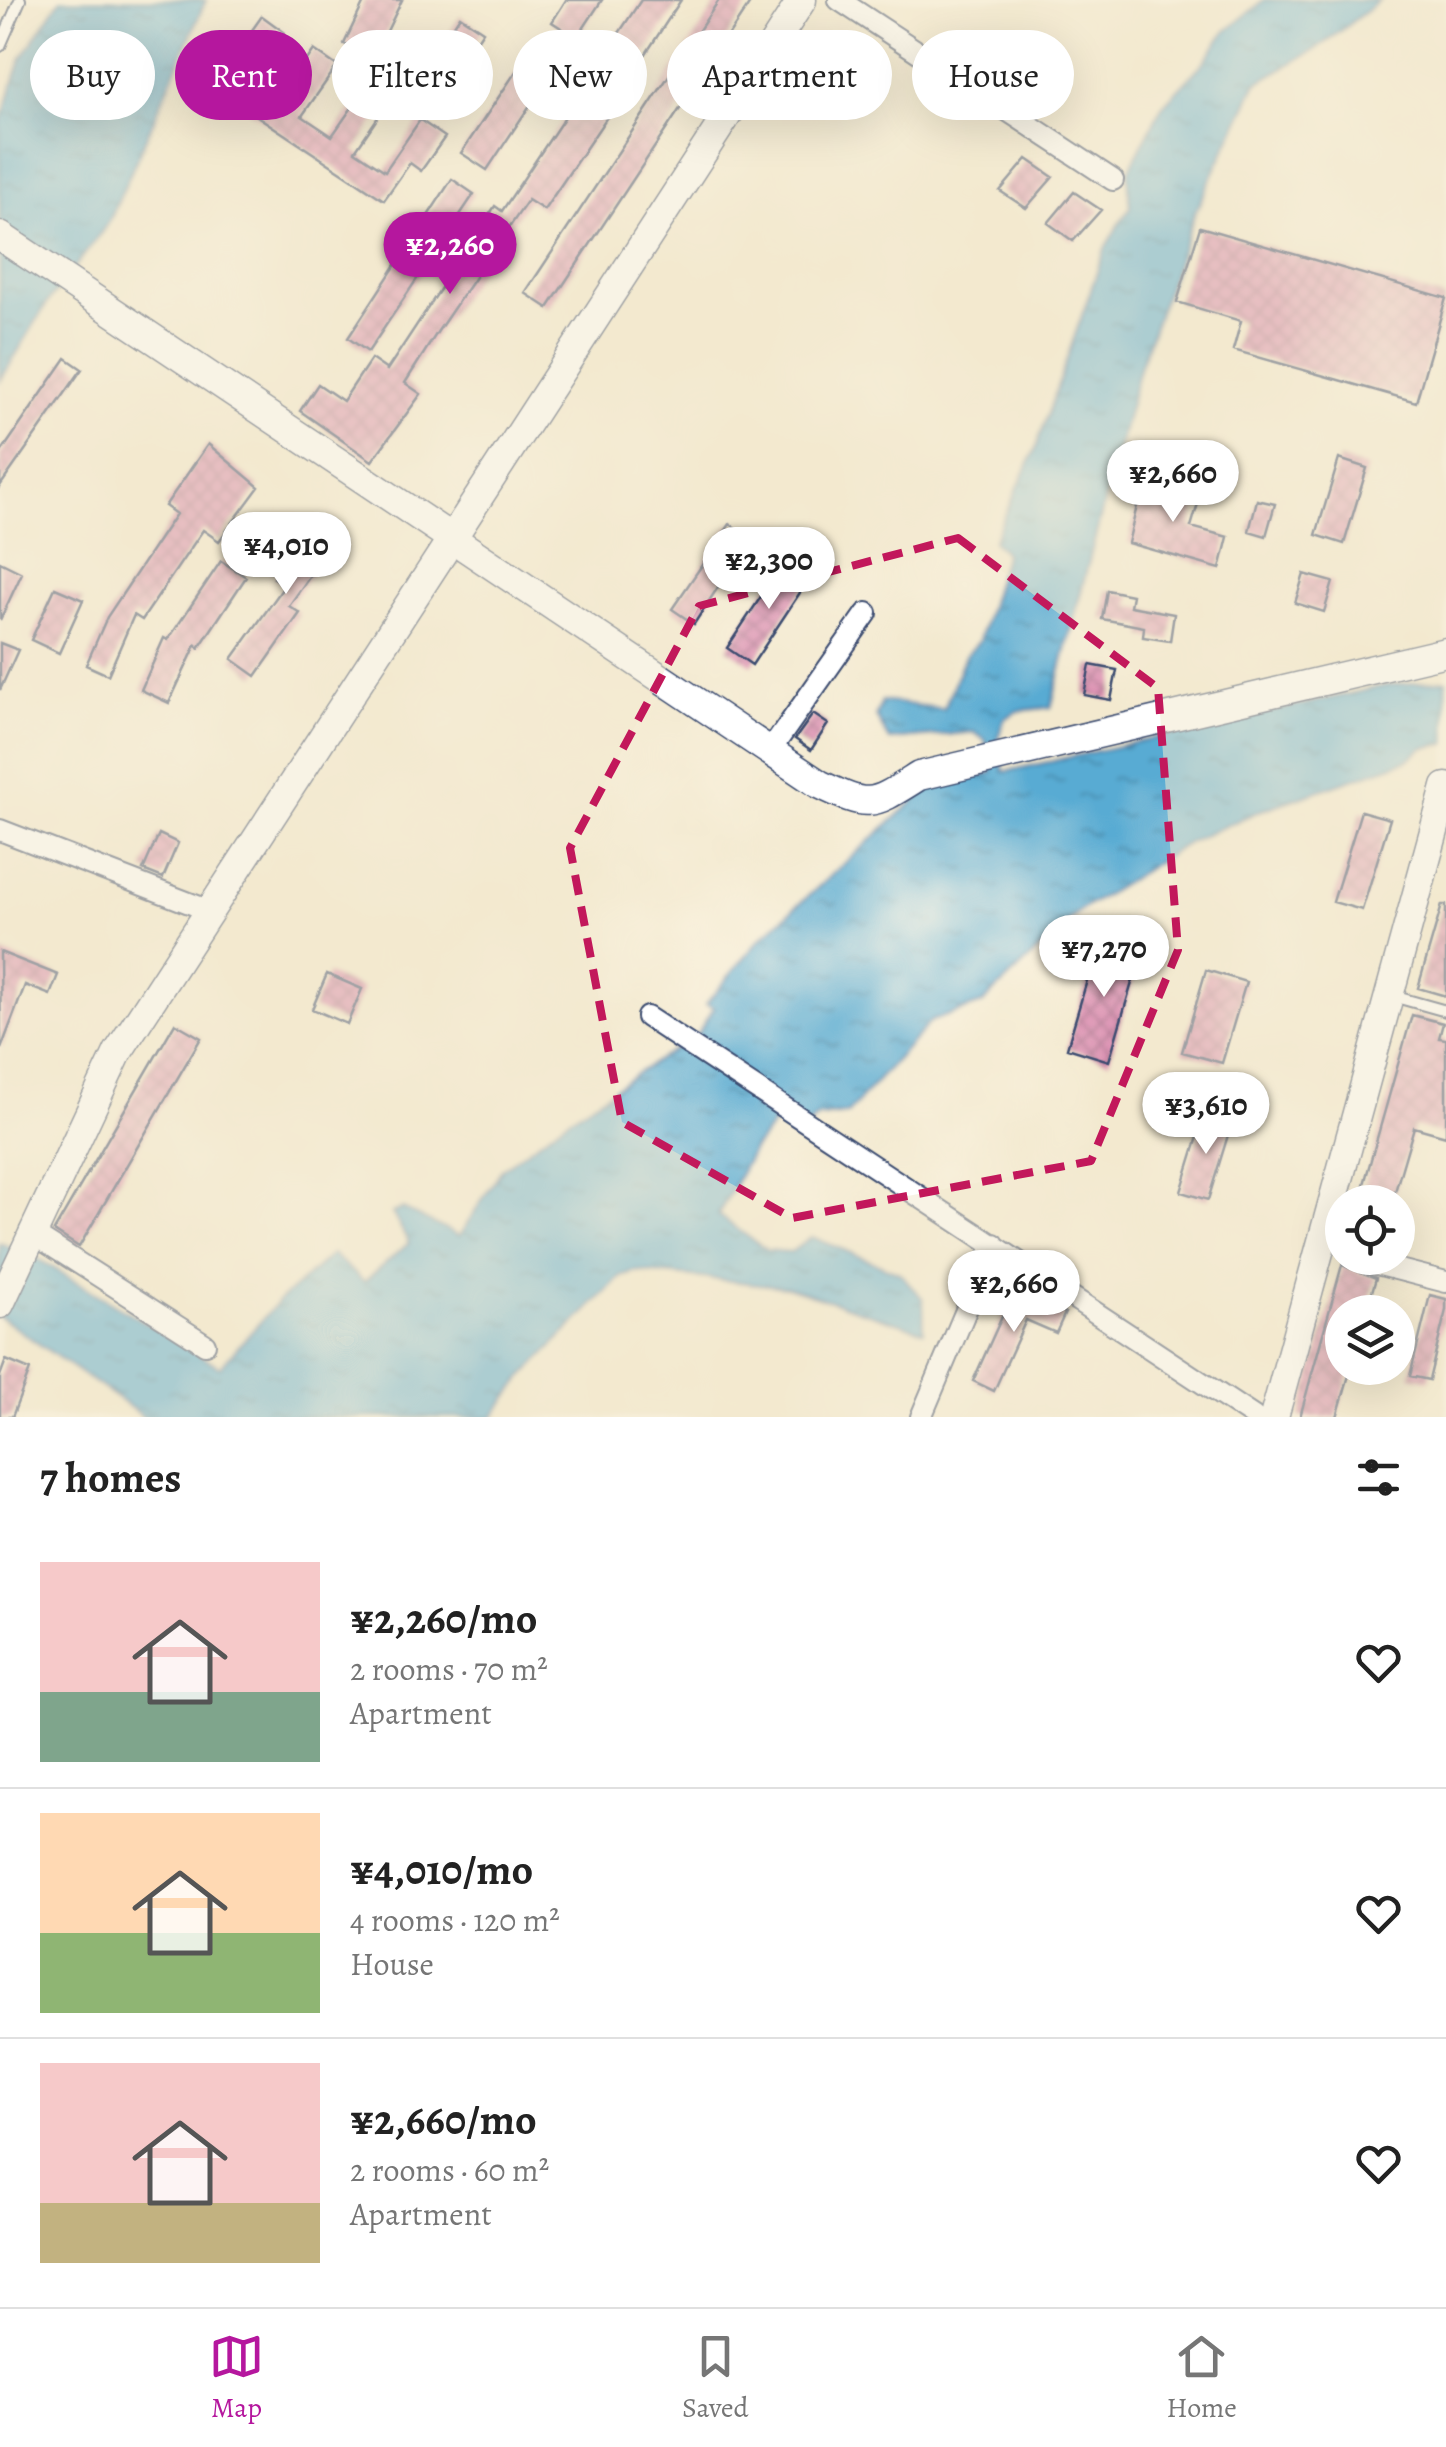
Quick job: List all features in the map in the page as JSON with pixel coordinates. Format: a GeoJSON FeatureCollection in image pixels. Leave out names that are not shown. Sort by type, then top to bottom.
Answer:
{"type":"FeatureCollection","features":[{"type":"Feature","properties":{"kind":"street"},"geometry":{"type":"LineString","coordinates":[[0,1304],[30,1232],[118,1052],[802,0]]}},
{"type":"Feature","properties":{"kind":"street"},"geometry":{"type":"LineString","coordinates":[[839,0],[1114,180]]}},
{"type":"Feature","properties":{"kind":"street"},"geometry":{"type":"LineString","coordinates":[[0,236],[454,536],[818,784],[854,800],[877,802],[919,776],[1446,652]]}},
{"type":"Feature","properties":{"kind":"street"},"geometry":{"type":"LineString","coordinates":[[770,751],[867,613]]}},
{"type":"Feature","properties":{"kind":"street"},"geometry":{"type":"LineString","coordinates":[[1346,1185],[1389,995],[1446,787]]}},
{"type":"Feature","properties":{"kind":"street"},"geometry":{"type":"LineString","coordinates":[[0,830],[210,911]]}},
{"type":"Feature","properties":{"kind":"street"},"geometry":{"type":"LineString","coordinates":[[647,1017],[1254,1417]]}},
{"type":"Feature","properties":{"kind":"street"},"geometry":{"type":"LineString","coordinates":[[30,1232],[205,1344]]}},
{"type":"Feature","properties":{"kind":"street"},"geometry":{"type":"LineString","coordinates":[[921,1417],[994,1244]]}},
{"type":"Feature","properties":{"kind":"street"},"geometry":{"type":"LineString","coordinates":[[1274,1417],[1325,1269]]}},
{"type":"Feature","properties":{"kind":"street"},"geometry":{"type":"LineString","coordinates":[[1415,1274],[1446,1282]]}},
{"type":"Feature","properties":{"kind":"lane"},"geometry":{"type":"LineString","coordinates":[[0,46],[20,0]]}},
{"type":"Feature","properties":{"kind":"lane"},"geometry":{"type":"LineString","coordinates":[[1389,995],[1446,1010]]}},
{"type":"Feature","properties":{"kind":"highlighted area"},"geometry":{"type":"Polygon","coordinates":[[[958,538],[1158,688],[1178,950],[1091,1161],[792,1218],[622,1122],[570,848],[699,606],[958,538]]]}},
{"type":"Feature","properties":{"kind":"water"},"geometry":{"type":"Polygon","coordinates":[[[60,0],[206,0],[193,30],[175,30],[175,71],[155,117],[155,30],[40,30],[60,0]]]}},
{"type":"Feature","properties":{"kind":"water"},"geometry":{"type":"Polygon","coordinates":[[[1264,0],[1380,0],[1318,48],[1257,83],[1195,212],[1140,365],[1051,707],[1018,711],[1004,719],[998,739],[1004,772],[1389,685],[1446,680],[1446,744],[1423,748],[1408,760],[1259,811],[1189,842],[1081,910],[982,1004],[931,1021],[847,1114],[817,1117],[805,1129],[779,1116],[752,1151],[718,1215],[766,1250],[791,1252],[812,1237],[900,1273],[923,1299],[924,1331],[787,1287],[636,1271],[621,1276],[524,1376],[493,1417],[144,1417],[0,1317],[0,1243],[38,1259],[220,1367],[278,1302],[332,1254],[364,1282],[409,1243],[392,1213],[403,1209],[459,1236],[502,1169],[568,1119],[697,1034],[714,1008],[706,1004],[759,940],[929,788],[992,773],[985,740],[974,732],[889,740],[876,716],[882,701],[944,709],[965,656],[979,641],[1005,553],[993,541],[1036,448],[1106,246],[1130,207],[1128,172],[1162,106],[1204,62],[1225,32],[1264,0]]]}},
{"type":"Feature","properties":{"kind":"water"},"geometry":{"type":"Polygon","coordinates":[[[30,45],[30,120],[154,120],[109,222],[46,305],[0,381],[0,124],[21,59],[30,45]]]}},
{"type":"Feature","properties":{"kind":"building"},"geometry":{"type":"Polygon","coordinates":[[[365,0],[402,0],[388,30],[351,30],[365,0]]]}},
{"type":"Feature","properties":{"kind":"building"},"geometry":{"type":"Polygon","coordinates":[[[566,0],[602,0],[582,30],[564,30],[552,22],[566,0]]]}},
{"type":"Feature","properties":{"kind":"building"},"geometry":{"type":"Polygon","coordinates":[[[641,0],[681,0],[647,52],[647,30],[621,30],[641,0]]]}},
{"type":"Feature","properties":{"kind":"building"},"geometry":{"type":"Polygon","coordinates":[[[719,0],[752,0],[732,30],[699,30],[719,0]]]}},
{"type":"Feature","properties":{"kind":"building"},"geometry":{"type":"Polygon","coordinates":[[[262,16],[281,30],[252,30],[262,16]]]}},
{"type":"Feature","properties":{"kind":"building"},"geometry":{"type":"Polygon","coordinates":[[[460,16],[481,30],[451,30],[460,16]]]}},
{"type":"Feature","properties":{"kind":"building"},"geometry":{"type":"Polygon","coordinates":[[[314,50],[332,63],[332,73],[312,102],[314,50]]]}},
{"type":"Feature","properties":{"kind":"building"},"geometry":{"type":"Polygon","coordinates":[[[513,76],[513,120],[520,120],[487,170],[461,153],[483,120],[493,120],[493,106],[513,76]]]}},
{"type":"Feature","properties":{"kind":"building"},"geometry":{"type":"Polygon","coordinates":[[[667,79],[667,120],[673,120],[548,308],[525,293],[640,120],[647,120],[647,109],[667,79]]]}},
{"type":"Feature","properties":{"kind":"building"},"geometry":{"type":"Polygon","coordinates":[[[263,120],[308,120],[332,136],[343,120],[376,120],[355,151],[385,171],[420,120],[445,137],[421,171],[410,163],[384,200],[263,120]]]}},
{"type":"Feature","properties":{"kind":"building"},"geometry":{"type":"Polygon","coordinates":[[[563,120],[605,120],[544,210],[528,200],[438,331],[405,383],[421,394],[372,461],[300,411],[318,384],[343,401],[371,359],[387,370],[495,206],[502,211],[563,120]]]}},
{"type":"Feature","properties":{"kind":"building"},"geometry":{"type":"Polygon","coordinates":[[[1027,159],[1053,177],[1026,208],[1000,191],[1027,159]]]}},
{"type":"Feature","properties":{"kind":"building"},"geometry":{"type":"Polygon","coordinates":[[[452,179],[474,194],[368,352],[348,338],[452,179]]]}},
{"type":"Feature","properties":{"kind":"building"},"geometry":{"type":"Polygon","coordinates":[[[1074,192],[1101,210],[1073,241],[1048,223],[1074,192]]]}},
{"type":"Feature","properties":{"kind":"building"},"geometry":{"type":"Polygon","coordinates":[[[1200,227],[1446,298],[1416,402],[1233,350],[1241,321],[1177,302],[1200,227]]]}},
{"type":"Feature","properties":{"kind":"building"},"geometry":{"type":"Polygon","coordinates":[[[66,358],[82,369],[0,486],[0,454],[66,358]]]}},
{"type":"Feature","properties":{"kind":"building"},"geometry":{"type":"Polygon","coordinates":[[[208,444],[259,487],[219,541],[203,530],[142,620],[134,615],[108,675],[86,665],[107,617],[176,514],[165,506],[208,444]]]}},
{"type":"Feature","properties":{"kind":"building"},"geometry":{"type":"Polygon","coordinates":[[[1339,459],[1367,468],[1344,544],[1316,535],[1339,459]]]}},
{"type":"Feature","properties":{"kind":"building"},"geometry":{"type":"Polygon","coordinates":[[[1146,469],[1164,474],[1160,486],[1200,497],[1191,527],[1228,537],[1220,569],[1128,543],[1146,469]]]}},
{"type":"Feature","properties":{"kind":"building"},"geometry":{"type":"Polygon","coordinates":[[[1257,500],[1275,504],[1266,536],[1249,531],[1257,500]]]}},
{"type":"Feature","properties":{"kind":"building"},"geometry":{"type":"Polygon","coordinates":[[[316,517],[340,533],[289,606],[300,613],[256,676],[232,659],[285,585],[274,578],[316,517]]]}},
{"type":"Feature","properties":{"kind":"building"},"geometry":{"type":"Polygon","coordinates":[[[730,524],[750,538],[694,624],[672,609],[730,524]]]}},
{"type":"Feature","properties":{"kind":"building"},"geometry":{"type":"Polygon","coordinates":[[[786,559],[811,576],[752,665],[727,648],[786,559]]]}},
{"type":"Feature","properties":{"kind":"building"},"geometry":{"type":"Polygon","coordinates":[[[221,561],[246,577],[199,648],[196,645],[169,703],[141,690],[164,638],[168,640],[221,561]]]}},
{"type":"Feature","properties":{"kind":"building"},"geometry":{"type":"Polygon","coordinates":[[[0,562],[22,573],[0,620],[0,562]]]}},
{"type":"Feature","properties":{"kind":"building"},"geometry":{"type":"Polygon","coordinates":[[[1304,574],[1333,582],[1324,612],[1295,603],[1304,574]]]}},
{"type":"Feature","properties":{"kind":"building"},"geometry":{"type":"Polygon","coordinates":[[[55,588],[83,600],[59,653],[31,640],[55,588]]]}},
{"type":"Feature","properties":{"kind":"building"},"geometry":{"type":"Polygon","coordinates":[[[1107,590],[1132,595],[1130,606],[1174,614],[1170,641],[1143,637],[1144,627],[1102,619],[1107,590]]]}},
{"type":"Feature","properties":{"kind":"building"},"geometry":{"type":"Polygon","coordinates":[[[0,643],[18,650],[0,690],[0,643]]]}},
{"type":"Feature","properties":{"kind":"building"},"geometry":{"type":"Polygon","coordinates":[[[1090,665],[1117,670],[1111,700],[1084,695],[1090,665]]]}},
{"type":"Feature","properties":{"kind":"building"},"geometry":{"type":"Polygon","coordinates":[[[813,714],[828,724],[811,750],[795,739],[813,714]]]}},
{"type":"Feature","properties":{"kind":"building"},"geometry":{"type":"Polygon","coordinates":[[[1361,811],[1390,819],[1362,910],[1333,902],[1361,811]]]}},
{"type":"Feature","properties":{"kind":"building"},"geometry":{"type":"Polygon","coordinates":[[[159,834],[178,843],[163,878],[143,870],[159,834]]]}},
{"type":"Feature","properties":{"kind":"building"},"geometry":{"type":"Polygon","coordinates":[[[1442,905],[1446,905],[1446,996],[1418,988],[1442,905]]]}},
{"type":"Feature","properties":{"kind":"building"},"geometry":{"type":"Polygon","coordinates":[[[1099,940],[1141,952],[1109,1061],[1067,1048],[1099,940]]]}},
{"type":"Feature","properties":{"kind":"building"},"geometry":{"type":"Polygon","coordinates":[[[0,952],[58,975],[50,995],[25,985],[1,1049],[0,952]]]}},
{"type":"Feature","properties":{"kind":"building"},"geometry":{"type":"Polygon","coordinates":[[[1206,970],[1246,982],[1222,1063],[1182,1052],[1206,970]]]}},
{"type":"Feature","properties":{"kind":"building"},"geometry":{"type":"Polygon","coordinates":[[[327,974],[362,989],[347,1024],[312,1009],[327,974]]]}},
{"type":"Feature","properties":{"kind":"building"},"geometry":{"type":"Polygon","coordinates":[[[1412,1015],[1443,1023],[1439,1038],[1446,1039],[1446,1136],[1414,1127],[1397,1185],[1364,1185],[1412,1015]]]}},
{"type":"Feature","properties":{"kind":"building"},"geometry":{"type":"Polygon","coordinates":[[[175,1023],[201,1038],[79,1247],[54,1231],[175,1023]]]}},
{"type":"Feature","properties":{"kind":"building"},"geometry":{"type":"Polygon","coordinates":[[[1205,1114],[1232,1122],[1208,1200],[1181,1192],[1205,1114]]]}},
{"type":"Feature","properties":{"kind":"building"},"geometry":{"type":"Polygon","coordinates":[[[1339,1275],[1376,1278],[1371,1295],[1334,1295],[1339,1275]]]}},
{"type":"Feature","properties":{"kind":"building"},"geometry":{"type":"Polygon","coordinates":[[[1014,1290],[1065,1313],[1056,1333],[1026,1320],[994,1391],[973,1381],[1014,1290]]]}},
{"type":"Feature","properties":{"kind":"building"},"geometry":{"type":"Polygon","coordinates":[[[1430,1295],[1446,1299],[1429,1380],[1415,1377],[1415,1356],[1430,1295]]]}},
{"type":"Feature","properties":{"kind":"building"},"geometry":{"type":"Polygon","coordinates":[[[1325,1327],[1325,1385],[1346,1385],[1337,1417],[1300,1417],[1325,1327]]]}},
{"type":"Feature","properties":{"kind":"building"},"geometry":{"type":"Polygon","coordinates":[[[6,1360],[30,1370],[12,1417],[0,1417],[0,1376],[6,1360]]]}}]}
